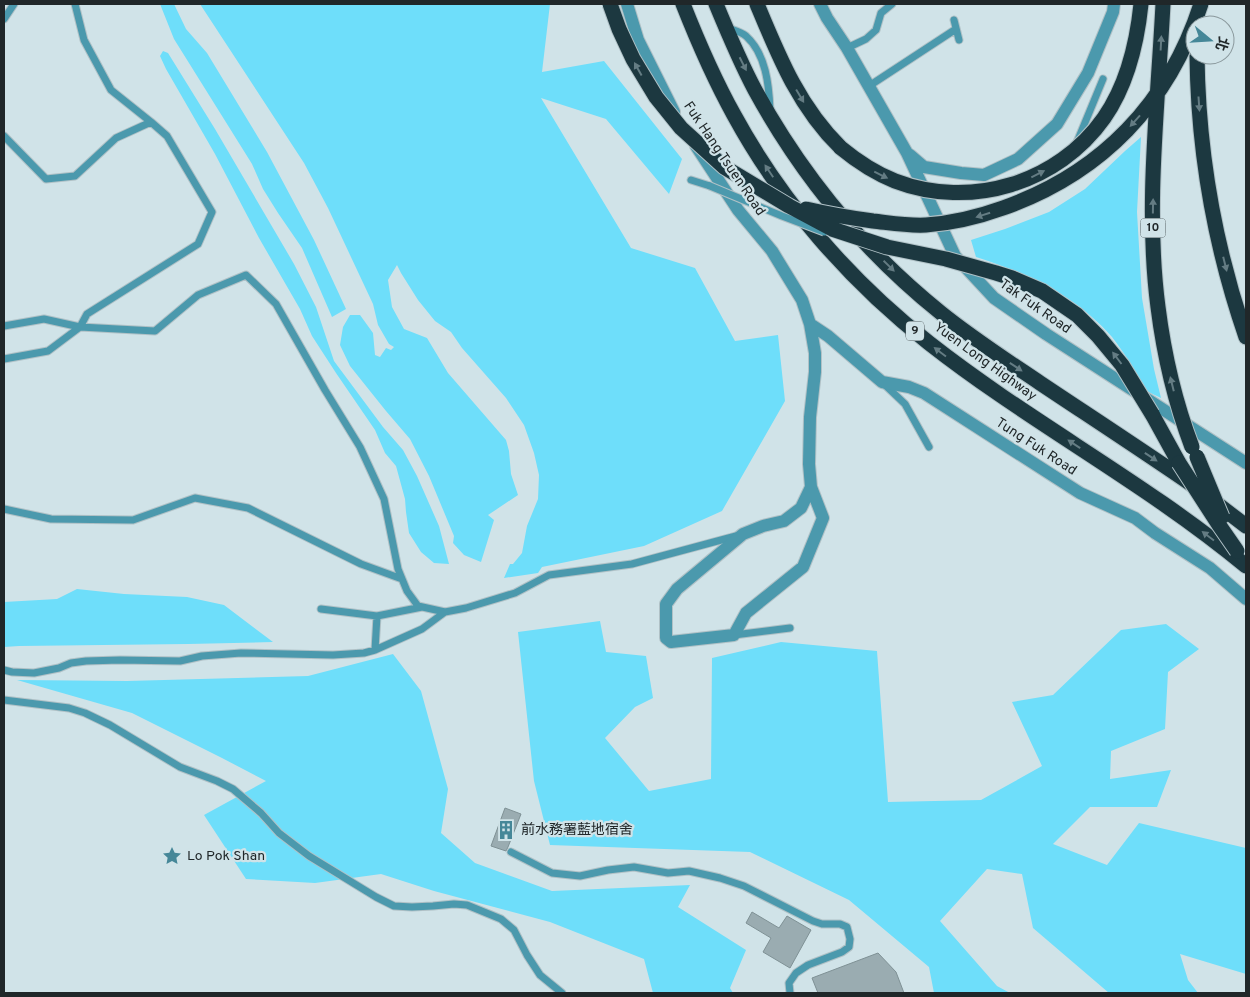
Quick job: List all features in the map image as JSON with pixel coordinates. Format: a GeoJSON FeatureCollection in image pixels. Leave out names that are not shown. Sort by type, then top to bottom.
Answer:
{"type":"FeatureCollection","features":[{"type":"Feature","properties":{"kind":"highway"},"geometry":{"type":"LineString","coordinates":[[610,4],[633,59],[656,97],[694,141],[724,167],[832,229],[887,247],[946,260],[1012,278],[1042,291],[1077,315],[1098,336],[1122,365],[1179,463],[1246,566]]}},
{"type":"Feature","properties":{"kind":"highway","name":"Yuen Long Highway"},"geometry":{"type":"LineString","coordinates":[[683,4],[712,74],[734,116],[759,157],[807,224],[857,279],[905,324],[930,344],[1203,532],[1246,566]]}},
{"type":"Feature","properties":{"kind":"highway","name":"Yuen Long Highway"},"geometry":{"type":"LineString","coordinates":[[716,4],[739,58],[770,117],[795,155],[836,210],[858,235],[916,292],[941,313],[995,353],[1173,472],[1246,526]]}},
{"type":"Feature","properties":{"kind":"highway"},"geometry":{"type":"LineString","coordinates":[[757,4],[793,84],[820,126],[841,148],[862,164],[896,181],[922,189],[961,193],[1002,188],[1052,167],[1073,151],[1096,128],[1118,94],[1128,70],[1141,4]]}},
{"type":"Feature","properties":{"kind":"highway","name":"10"},"geometry":{"type":"LineString","coordinates":[[1163,4],[1152,208],[1158,307],[1168,369],[1181,415],[1192,447],[1237,550]]}},
{"type":"Feature","properties":{"kind":"highway"},"geometry":{"type":"LineString","coordinates":[[789,206],[834,216],[926,225],[975,217],[1016,204],[1034,196],[1071,176],[1102,154],[1144,111],[1175,66],[1190,35],[1201,4]]}},
{"type":"Feature","properties":{"kind":"highway"},"geometry":{"type":"LineString","coordinates":[[1197,65],[1199,107],[1210,198],[1227,274],[1246,337]]}},
{"type":"Feature","properties":{"kind":"street","name":"Fuk Hang Tsuen Road"},"geometry":{"type":"LineString","coordinates":[[627,4],[638,40],[672,109],[738,210],[772,251],[802,300],[810,324],[815,353],[810,417],[809,464],[811,487],[823,518],[803,567],[746,612],[734,635]]}},
{"type":"Feature","properties":{"kind":"street","name":"Tak Fuk Road"},"geometry":{"type":"LineString","coordinates":[[820,4],[907,153],[955,256],[994,298],[1046,334],[1246,463]]}},
{"type":"Feature","properties":{"kind":"street"},"geometry":{"type":"LineString","coordinates":[[907,153],[924,167],[961,173],[984,174],[1018,159],[1057,124],[1088,73],[1113,12],[1114,4]]}},
{"type":"Feature","properties":{"kind":"street","name":"Tung Fuk Road"},"geometry":{"type":"LineString","coordinates":[[810,324],[828,336],[882,382],[909,387],[924,393],[1080,493],[1135,518],[1210,568],[1246,599]]}},
{"type":"Feature","properties":{"kind":"street"},"geometry":{"type":"LineString","coordinates":[[734,635],[670,642],[666,638],[666,604],[677,589],[743,534],[763,526],[784,521],[801,508],[811,487]]}},
{"type":"Feature","properties":{"kind":"lane"},"geometry":{"type":"LineString","coordinates":[[4,19],[14,4]]}},
{"type":"Feature","properties":{"kind":"lane"},"geometry":{"type":"LineString","coordinates":[[4,358],[48,351],[80,327],[87,314],[198,244],[212,212],[167,136],[110,90],[84,40],[75,4]]}},
{"type":"Feature","properties":{"kind":"lane"},"geometry":{"type":"LineString","coordinates":[[847,48],[866,39],[876,30],[881,13],[892,4]]}},
{"type":"Feature","properties":{"kind":"lane"},"geometry":{"type":"LineString","coordinates":[[954,20],[959,40]]}},
{"type":"Feature","properties":{"kind":"lane"},"geometry":{"type":"LineString","coordinates":[[869,86],[956,29]]}},
{"type":"Feature","properties":{"kind":"lane"},"geometry":{"type":"LineString","coordinates":[[1073,151],[1102,79]]}},
{"type":"Feature","properties":{"kind":"lane"},"geometry":{"type":"LineString","coordinates":[[4,136],[46,179],[75,176],[116,138],[151,122]]}},
{"type":"Feature","properties":{"kind":"lane"},"geometry":{"type":"LineString","coordinates":[[691,180],[829,234],[887,247]]}},
{"type":"Feature","properties":{"kind":"lane"},"geometry":{"type":"LineString","coordinates":[[4,326],[44,319],[80,327],[155,331],[198,295],[246,275],[276,304],[360,447],[384,499],[398,569],[402,580],[407,591],[418,606],[444,612],[466,608],[516,593],[549,575],[632,564],[743,534]]}},
{"type":"Feature","properties":{"kind":"lane"},"geometry":{"type":"LineString","coordinates":[[882,382],[905,404],[929,447]]}},
{"type":"Feature","properties":{"kind":"lane"},"geometry":{"type":"LineString","coordinates":[[4,509],[51,519],[133,520],[195,498],[212,501],[248,508],[361,564],[402,580]]}},
{"type":"Feature","properties":{"kind":"lane"},"geometry":{"type":"LineString","coordinates":[[322,608],[377,616],[424,607]]}},
{"type":"Feature","properties":{"kind":"lane"},"geometry":{"type":"LineString","coordinates":[[4,670],[34,672],[86,661],[180,661],[202,656],[241,653],[333,655],[364,653],[422,629],[444,612]]}},
{"type":"Feature","properties":{"kind":"lane"},"geometry":{"type":"LineString","coordinates":[[375,650],[377,616]]}},
{"type":"Feature","properties":{"kind":"lane"},"geometry":{"type":"LineString","coordinates":[[734,635],[790,628]]}},
{"type":"Feature","properties":{"kind":"lane"},"geometry":{"type":"LineString","coordinates":[[4,700],[69,708],[85,713],[110,725],[180,767],[234,789],[261,813],[279,833],[309,856],[394,906],[467,905],[501,919],[514,930],[540,975],[562,993]]}},
{"type":"Feature","properties":{"kind":"lane"},"geometry":{"type":"LineString","coordinates":[[511,852],[552,873],[580,876],[634,867],[668,873],[689,871],[744,886],[813,921],[822,924],[840,924],[846,927],[850,939],[849,947],[842,952],[808,964],[796,973],[789,983],[790,993]]}},
{"type":"Feature","properties":{"kind":"shaded area"},"geometry":{"type":"Polygon","coordinates":[[[160,4],[174,4],[186,29],[207,53],[267,152],[314,240],[346,309],[332,317],[302,248],[263,189],[252,164],[174,39],[160,4]]]}},
{"type":"Feature","properties":{"kind":"shaded area"},"geometry":{"type":"Polygon","coordinates":[[[200,4],[550,4],[542,72],[604,61],[682,159],[669,194],[606,119],[541,98],[631,248],[695,268],[735,341],[778,335],[785,401],[722,511],[644,546],[542,567],[538,573],[504,578],[510,564],[513,564],[522,553],[527,526],[538,499],[539,475],[534,453],[524,425],[506,398],[462,348],[451,332],[435,321],[418,300],[397,265],[388,280],[392,307],[404,329],[427,338],[448,373],[506,440],[509,451],[511,474],[518,495],[488,515],[494,520],[481,562],[464,555],[453,543],[454,536],[429,476],[410,439],[350,366],[340,345],[343,327],[350,315],[360,315],[373,333],[375,355],[380,357],[386,348],[391,350],[394,347],[389,344],[378,325],[373,304],[328,208],[304,163],[200,4]]]}},
{"type":"Feature","properties":{"kind":"shaded area"},"geometry":{"type":"Polygon","coordinates":[[[163,51],[168,53],[215,129],[294,264],[316,307],[334,361],[383,427],[403,450],[417,476],[439,526],[449,564],[434,563],[421,552],[409,533],[405,499],[396,466],[385,453],[375,430],[312,336],[300,309],[166,69],[160,56],[163,51]]]}},
{"type":"Feature","properties":{"kind":"shaded area"},"geometry":{"type":"Polygon","coordinates":[[[1141,137],[1137,212],[1142,298],[1161,398],[1144,389],[1127,358],[1098,322],[1050,288],[1014,271],[976,257],[971,240],[1049,212],[1085,189],[1141,137]]]}},
{"type":"Feature","properties":{"kind":"shaded area"},"geometry":{"type":"Polygon","coordinates":[[[77,589],[124,594],[187,597],[224,605],[273,642],[4,647],[4,602],[57,599],[77,589]]]}},
{"type":"Feature","properties":{"kind":"shaded area"},"geometry":{"type":"Polygon","coordinates":[[[600,621],[606,652],[646,656],[653,698],[635,707],[605,738],[649,791],[711,779],[712,658],[781,642],[877,651],[888,802],[981,800],[1042,766],[1012,702],[1053,695],[1121,630],[1166,624],[1199,649],[1168,672],[1165,729],[1111,751],[1110,779],[1171,770],[1157,807],[1090,807],[1053,844],[1107,865],[1139,823],[1246,848],[1246,974],[1180,954],[1188,980],[1198,993],[1109,993],[1033,928],[1022,874],[987,869],[940,921],[997,986],[1010,993],[934,993],[929,967],[849,900],[750,852],[550,845],[534,781],[518,632],[600,621]]]}},
{"type":"Feature","properties":{"kind":"shaded area"},"geometry":{"type":"Polygon","coordinates":[[[393,654],[421,691],[448,789],[441,833],[475,863],[552,891],[690,885],[678,907],[746,950],[730,988],[733,993],[653,993],[644,959],[550,922],[434,891],[381,874],[315,883],[246,879],[204,815],[266,781],[132,713],[17,680],[127,681],[308,676],[393,654]]]}},
{"type":"Feature","properties":{"kind":"building","name":"前水務署藍地宿舍"},"geometry":{"type":"Polygon","coordinates":[[[505,808],[521,814],[506,851],[491,846],[505,808]]]}},
{"type":"Feature","properties":{"kind":"building"},"geometry":{"type":"Polygon","coordinates":[[[752,912],[779,928],[787,916],[811,930],[790,968],[763,952],[771,938],[746,923],[752,912]]]}},
{"type":"Feature","properties":{"kind":"building"},"geometry":{"type":"Polygon","coordinates":[[[878,953],[896,972],[904,993],[818,993],[812,978],[878,953]]]}},
{"type":"Feature","properties":{"kind":"place","name":"前水務署藍地宿舍"},"geometry":{"type":"Point","coordinates":[506,830]}},
{"type":"Feature","properties":{"kind":"place","name":"Lo Pok Shan"},"geometry":{"type":"Point","coordinates":[172,856]}}]}
